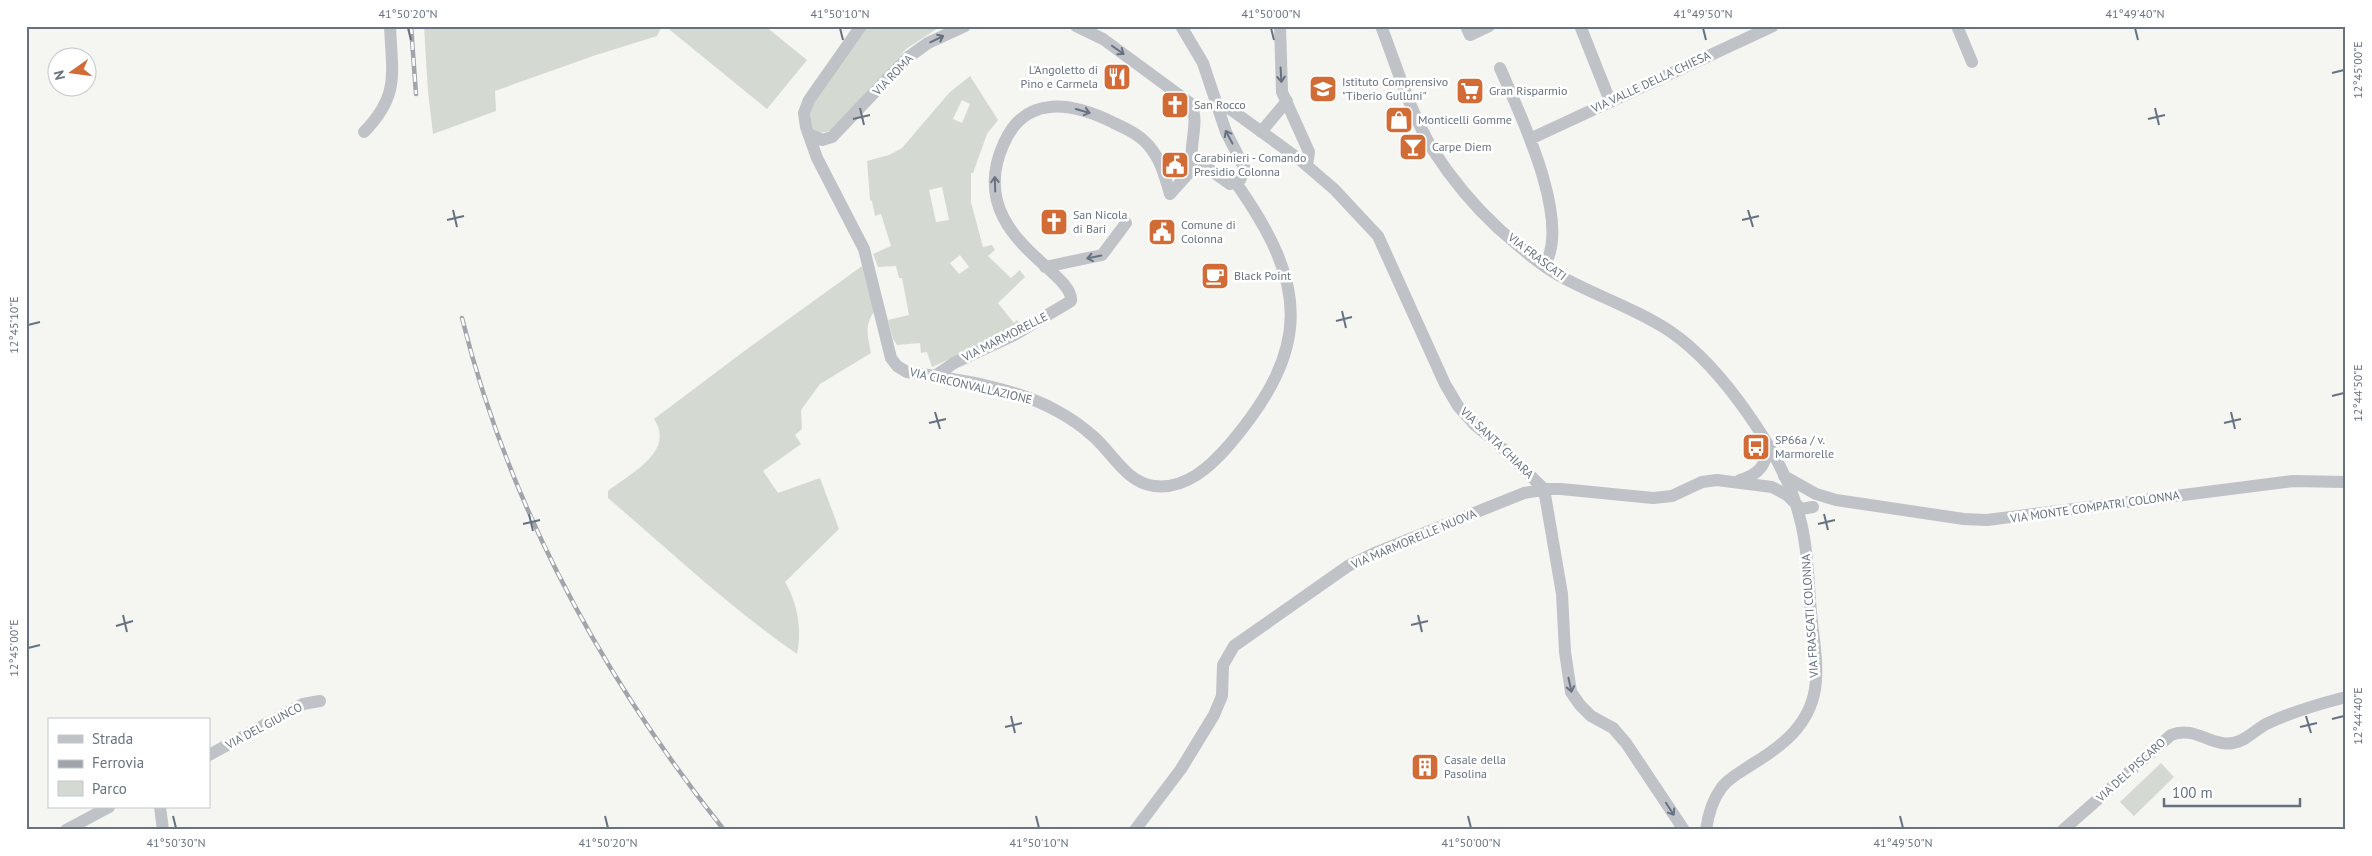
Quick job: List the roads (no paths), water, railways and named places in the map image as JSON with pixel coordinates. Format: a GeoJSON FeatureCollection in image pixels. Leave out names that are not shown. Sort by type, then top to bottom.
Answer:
{"type":"FeatureCollection","features":[{"type":"Feature","properties":{"kind":"street"},"geometry":{"type":"LineString","coordinates":[[364,132],[382,110],[391,91],[393,60],[390,26]]}},
{"type":"Feature","properties":{"kind":"street"},"geometry":{"type":"LineString","coordinates":[[808,133],[804,116],[807,104],[861,26]]}},
{"type":"Feature","properties":{"kind":"street","name":"VIA ROMA"},"geometry":{"type":"LineString","coordinates":[[808,133],[822,140],[832,137],[908,58],[928,43],[965,26]]}},
{"type":"Feature","properties":{"kind":"street"},"geometry":{"type":"LineString","coordinates":[[1076,26],[1103,39],[1186,98],[1193,108],[1195,128],[1192,158],[1195,166]]}},
{"type":"Feature","properties":{"kind":"street"},"geometry":{"type":"LineString","coordinates":[[1182,26],[1202,59],[1228,136],[1245,167],[1244,175],[1238,182],[1228,184],[1209,169],[1195,166]]}},
{"type":"Feature","properties":{"kind":"street"},"geometry":{"type":"LineString","coordinates":[[1280,26],[1282,92],[1309,152],[1307,166]]}},
{"type":"Feature","properties":{"kind":"street","name":"VIA FRASCATI"},"geometry":{"type":"LineString","coordinates":[[1381,26],[1410,101],[1433,149],[1476,205],[1498,228],[1544,266],[1563,278],[1671,332],[1716,374],[1759,429],[1773,453]]}},
{"type":"Feature","properties":{"kind":"street"},"geometry":{"type":"LineString","coordinates":[[1466,26],[1470,35],[1489,26]]}},
{"type":"Feature","properties":{"kind":"street","name":"VIA VALLE DELLA CHIESA"},"geometry":{"type":"LineString","coordinates":[[1530,139],[1773,26]]}},
{"type":"Feature","properties":{"kind":"street"},"geometry":{"type":"LineString","coordinates":[[1957,26],[1972,62]]}},
{"type":"Feature","properties":{"kind":"street"},"geometry":{"type":"LineString","coordinates":[[1581,28],[1610,101]]}},
{"type":"Feature","properties":{"kind":"street"},"geometry":{"type":"LineString","coordinates":[[1500,68],[1530,139],[1553,218],[1551,249],[1544,266]]}},
{"type":"Feature","properties":{"kind":"street"},"geometry":{"type":"LineString","coordinates":[[1261,132],[1287,101]]}},
{"type":"Feature","properties":{"kind":"street"},"geometry":{"type":"LineString","coordinates":[[1126,223],[1102,255],[1045,267],[1026,250],[1011,230],[996,197],[996,164],[1012,128],[1035,109],[1055,106],[1076,109],[1104,118],[1138,136],[1157,156],[1170,194],[1195,166]]}},
{"type":"Feature","properties":{"kind":"street","name":"VIA SANTA CHIARA"},"geometry":{"type":"LineString","coordinates":[[1218,108],[1228,108],[1307,166],[1345,200],[1378,236],[1445,384],[1458,406],[1475,425],[1495,441],[1544,489],[1562,594],[1564,636],[1572,692],[1580,705],[1591,716],[1612,728],[1626,743],[1684,830]]}},
{"type":"Feature","properties":{"kind":"street","name":"VIA CIRCONVALLAZIONE"},"geometry":{"type":"LineString","coordinates":[[808,133],[817,158],[864,249],[891,358],[904,371],[935,376],[1027,397],[1045,404],[1091,434],[1124,470],[1142,483],[1168,486],[1193,478],[1220,456],[1261,406],[1280,372],[1291,337],[1291,306],[1281,261],[1264,224],[1238,182]]}},
{"type":"Feature","properties":{"kind":"street","name":"VIA MARMORELLE"},"geometry":{"type":"LineString","coordinates":[[935,376],[954,363],[1014,335],[1068,304],[1072,297],[1068,289],[1045,267]]}},
{"type":"Feature","properties":{"kind":"street","name":"VIA MARMORELLE NUOVA"},"geometry":{"type":"LineString","coordinates":[[1735,481],[1756,474],[1763,466],[1766,447],[1759,429]]}},
{"type":"Feature","properties":{"kind":"street","name":"VIA FRASCATI COLONNA"},"geometry":{"type":"LineString","coordinates":[[1706,830],[1710,811],[1721,788],[1731,778],[1788,739],[1800,725],[1812,700],[1816,667],[1804,538],[1795,502],[1773,453]]}},
{"type":"Feature","properties":{"kind":"street"},"geometry":{"type":"LineString","coordinates":[[1784,476],[1809,491],[1845,502]]}},
{"type":"Feature","properties":{"kind":"street","name":"VIA MARMORELLE NUOVA"},"geometry":{"type":"LineString","coordinates":[[1134,830],[1181,769],[1214,715],[1222,696],[1224,665],[1234,646],[1348,566],[1377,552],[1512,498],[1544,489],[1653,498],[1672,496],[1706,480],[1735,481],[1772,487],[1795,502],[1801,509],[1813,507]]}},
{"type":"Feature","properties":{"kind":"street","name":"VIA MONTE COMPATRI COLONNA"},"geometry":{"type":"LineString","coordinates":[[1845,502],[1964,519],[1987,520],[2287,481],[2346,482]]}},
{"type":"Feature","properties":{"kind":"street"},"geometry":{"type":"LineString","coordinates":[[1795,502],[1798,494],[1809,491]]}},
{"type":"Feature","properties":{"kind":"street"},"geometry":{"type":"LineString","coordinates":[[1804,538],[1804,519],[1813,507],[1845,502]]}},
{"type":"Feature","properties":{"kind":"street","name":"VIA DEL PISCARO"},"geometry":{"type":"LineString","coordinates":[[2063,830],[2170,735],[2180,731],[2190,732],[2233,743],[2247,738],[2266,724],[2322,703],[2346,697]]}},
{"type":"Feature","properties":{"kind":"street","name":"VIA DEL GIUNCO"},"geometry":{"type":"LineString","coordinates":[[210,754],[303,704],[320,701]]}},
{"type":"Feature","properties":{"kind":"street"},"geometry":{"type":"LineString","coordinates":[[66,830],[107,808]]}},
{"type":"Feature","properties":{"kind":"street"},"geometry":{"type":"LineString","coordinates":[[160,808],[163,830]]}},
{"type":"Feature","properties":{"kind":"railway"},"geometry":{"type":"LineString","coordinates":[[411,26],[416,94]]}},
{"type":"Feature","properties":{"kind":"railway"},"geometry":{"type":"LineString","coordinates":[[462,318],[482,388],[506,456],[534,523],[566,588],[601,651],[639,713],[680,772],[724,830]]}},
{"type":"Feature","properties":{"kind":"place","name":"L'Angoletto di Pino e Carmela"},"geometry":{"type":"Point","coordinates":[1117,77]}},
{"type":"Feature","properties":{"kind":"place","name":"Istituto Comprensivo \"Tiberio Gulluni\""},"geometry":{"type":"Point","coordinates":[1323,89]}},
{"type":"Feature","properties":{"kind":"place","name":"Gran Risparmio"},"geometry":{"type":"Point","coordinates":[1470,91]}},
{"type":"Feature","properties":{"kind":"place","name":"San Rocco"},"geometry":{"type":"Point","coordinates":[1175,105]}},
{"type":"Feature","properties":{"kind":"place","name":"Monticelli Gomme"},"geometry":{"type":"Point","coordinates":[1399,120]}},
{"type":"Feature","properties":{"kind":"place","name":"Carpe Diem"},"geometry":{"type":"Point","coordinates":[1413,147]}},
{"type":"Feature","properties":{"kind":"place","name":"Carabinieri - Comando Presidio Colonna"},"geometry":{"type":"Point","coordinates":[1175,165]}},
{"type":"Feature","properties":{"kind":"place","name":"San Nicola di Bari"},"geometry":{"type":"Point","coordinates":[1054,222]}},
{"type":"Feature","properties":{"kind":"place","name":"Comune di Colonna"},"geometry":{"type":"Point","coordinates":[1162,232]}},
{"type":"Feature","properties":{"kind":"place","name":"Black Point"},"geometry":{"type":"Point","coordinates":[1215,276]}},
{"type":"Feature","properties":{"kind":"place","name":"SP66a / v. Marmorelle"},"geometry":{"type":"Point","coordinates":[1756,447]}},
{"type":"Feature","properties":{"kind":"place","name":"Casale della Pasolina"},"geometry":{"type":"Point","coordinates":[1425,767]}}]}
